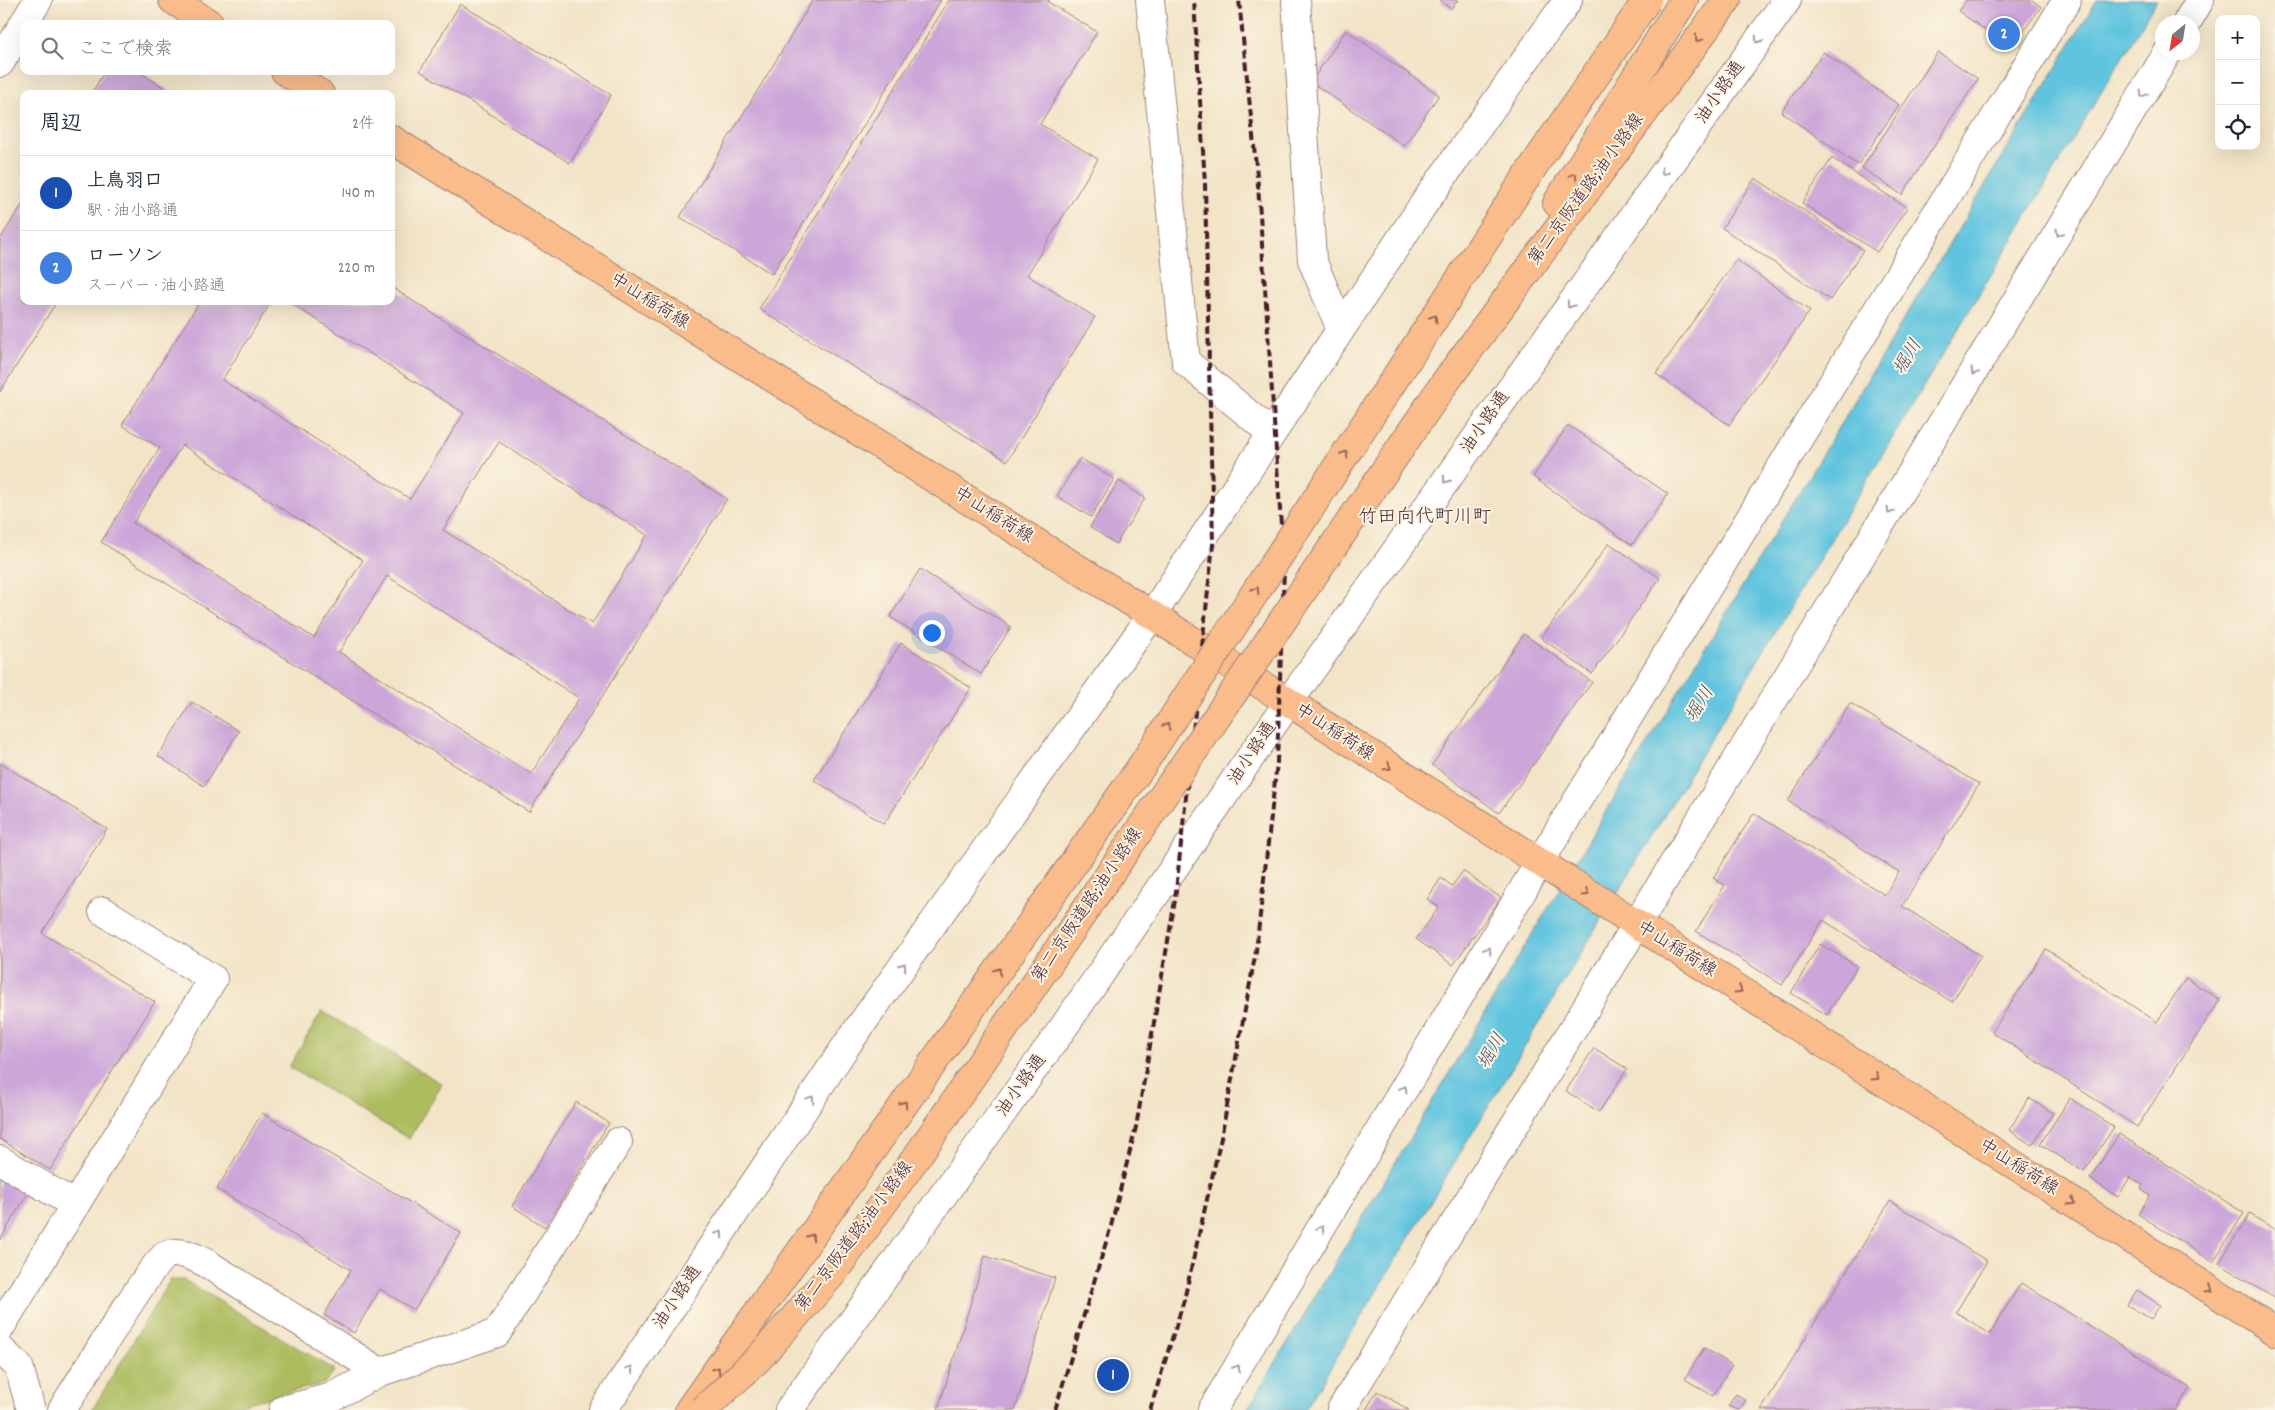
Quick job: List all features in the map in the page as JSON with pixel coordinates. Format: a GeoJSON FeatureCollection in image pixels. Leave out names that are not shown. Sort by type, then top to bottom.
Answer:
{"type":"FeatureCollection","features":[{"type":"Feature","properties":{"kind":"main road"},"geometry":{"type":"LineString","coordinates":[[173,0],[204,20]]}},
{"type":"Feature","properties":{"kind":"main road"},"geometry":{"type":"LineString","coordinates":[[689,1410],[1141,767],[1534,164],[1647,0]]}},
{"type":"Feature","properties":{"kind":"main road","name":"第二京阪道路;油小路線"},"geometry":{"type":"LineString","coordinates":[[1446,381],[1684,0]]}},
{"type":"Feature","properties":{"kind":"main road","name":"第二京阪道路;油小路線"},"geometry":{"type":"LineString","coordinates":[[703,1410],[758,1359],[777,1338],[833,1273],[879,1210],[1446,381],[1727,0]]}},
{"type":"Feature","properties":{"kind":"main road"},"geometry":{"type":"LineString","coordinates":[[291,75],[314,90]]}},
{"type":"Feature","properties":{"kind":"main road","name":"中山稲荷線"},"geometry":{"type":"LineString","coordinates":[[395,142],[1152,615],[2275,1331]]}},
{"type":"Feature","properties":{"kind":"street"},"geometry":{"type":"LineString","coordinates":[[26,20],[38,0]]}},
{"type":"Feature","properties":{"kind":"street"},"geometry":{"type":"LineString","coordinates":[[1150,0],[1186,362],[1270,433]]}},
{"type":"Feature","properties":{"kind":"street"},"geometry":{"type":"LineString","coordinates":[[1296,0],[1312,260],[1340,327]]}},
{"type":"Feature","properties":{"kind":"street","name":"油小路通"},"geometry":{"type":"LineString","coordinates":[[603,1410],[846,1046],[1152,615],[1340,327],[1423,205],[1568,0]]}},
{"type":"Feature","properties":{"kind":"street","name":"油小路通"},"geometry":{"type":"LineString","coordinates":[[789,1410],[1063,1028],[1288,703],[1787,0]]}},
{"type":"Feature","properties":{"kind":"street"},"geometry":{"type":"LineString","coordinates":[[1212,1410],[1544,866],[2067,0]]}},
{"type":"Feature","properties":{"kind":"street"},"geometry":{"type":"LineString","coordinates":[[2191,15],[2200,0]]}},
{"type":"Feature","properties":{"kind":"street"},"geometry":{"type":"LineString","coordinates":[[0,63],[20,30]]}},
{"type":"Feature","properties":{"kind":"street"},"geometry":{"type":"LineString","coordinates":[[1341,1410],[1630,921],[2163,60]]}},
{"type":"Feature","properties":{"kind":"street"},"geometry":{"type":"LineString","coordinates":[[0,1328],[213,979],[104,911]]}},
{"type":"Feature","properties":{"kind":"street"},"geometry":{"type":"LineString","coordinates":[[283,1410],[332,1397],[380,1372],[497,1333],[618,1142]]}},
{"type":"Feature","properties":{"kind":"street"},"geometry":{"type":"LineString","coordinates":[[0,1160],[75,1205]]}},
{"type":"Feature","properties":{"kind":"street"},"geometry":{"type":"LineString","coordinates":[[62,1410],[147,1278],[164,1256],[176,1252],[192,1256],[206,1263],[380,1372]]}},
{"type":"Feature","properties":{"kind":"street"},"geometry":{"type":"LineString","coordinates":[[0,1349],[19,1367],[31,1410]]}},
{"type":"Feature","properties":{"kind":"green space"},"geometry":{"type":"Polygon","coordinates":[[[322,1011],[442,1084],[409,1139],[289,1067],[322,1011]]]}},
{"type":"Feature","properties":{"kind":"green space"},"geometry":{"type":"Polygon","coordinates":[[[170,1280],[184,1280],[335,1370],[325,1383],[221,1410],[92,1410],[170,1280]]]}},
{"type":"Feature","properties":{"kind":"water","name":"堀川"},"geometry":{"type":"Polygon","coordinates":[[[2097,0],[2157,0],[1305,1410],[1247,1410],[1584,848],[2097,0]]]}},
{"type":"Feature","properties":{"kind":"building"},"geometry":{"type":"Polygon","coordinates":[[[813,0],[941,0],[772,274],[680,217],[813,0]]]}},
{"type":"Feature","properties":{"kind":"building"},"geometry":{"type":"Polygon","coordinates":[[[949,0],[1050,0],[1048,2],[1097,32],[1040,124],[1098,159],[1027,275],[1095,317],[1007,461],[759,309],[949,0]]]}},
{"type":"Feature","properties":{"kind":"building"},"geometry":{"type":"Polygon","coordinates":[[[1439,0],[1458,0],[1451,9],[1439,0]]]}},
{"type":"Feature","properties":{"kind":"building"},"geometry":{"type":"Polygon","coordinates":[[[1966,0],[2032,0],[2041,7],[2011,48],[1958,11],[1966,0]]]}},
{"type":"Feature","properties":{"kind":"building"},"geometry":{"type":"Polygon","coordinates":[[[460,4],[611,95],[570,163],[420,71],[460,4]]]}},
{"type":"Feature","properties":{"kind":"building"},"geometry":{"type":"Polygon","coordinates":[[[1346,30],[1439,95],[1404,146],[1311,82],[1346,30]]]}},
{"type":"Feature","properties":{"kind":"building"},"geometry":{"type":"Polygon","coordinates":[[[1823,52],[1899,105],[1858,165],[1781,112],[1823,52]]]}},
{"type":"Feature","properties":{"kind":"building"},"geometry":{"type":"Polygon","coordinates":[[[1938,52],[1978,79],[1902,195],[1862,168],[1938,52]]]}},
{"type":"Feature","properties":{"kind":"building"},"geometry":{"type":"Polygon","coordinates":[[[103,75],[144,75],[168,90],[93,90],[103,75]]]}},
{"type":"Feature","properties":{"kind":"building"},"geometry":{"type":"Polygon","coordinates":[[[1832,158],[1907,208],[1877,252],[1802,203],[1832,158]]]}},
{"type":"Feature","properties":{"kind":"building"},"geometry":{"type":"Polygon","coordinates":[[[1755,178],[1863,250],[1830,300],[1722,228],[1755,178]]]}},
{"type":"Feature","properties":{"kind":"building"},"geometry":{"type":"Polygon","coordinates":[[[20,208],[20,305],[54,305],[0,392],[0,239],[20,208]]]}},
{"type":"Feature","properties":{"kind":"building"},"geometry":{"type":"Polygon","coordinates":[[[1736,260],[1810,311],[1729,425],[1656,374],[1736,260]]]}},
{"type":"Feature","properties":{"kind":"building"},"geometry":{"type":"Polygon","coordinates":[[[395,290],[727,499],[529,812],[101,542],[160,448],[122,425],[197,305],[269,305],[222,380],[410,499],[464,413],[293,305],[395,305],[395,290]],[[499,442],[443,530],[592,624],[647,535],[499,442]],[[182,445],[133,523],[314,638],[363,560],[182,445]],[[387,576],[339,652],[531,774],[579,698],[387,576]]]}},
{"type":"Feature","properties":{"kind":"building"},"geometry":{"type":"Polygon","coordinates":[[[1568,425],[1668,494],[1632,545],[1533,477],[1568,425]]]}},
{"type":"Feature","properties":{"kind":"building"},"geometry":{"type":"Polygon","coordinates":[[[1080,458],[1114,479],[1091,517],[1057,496],[1080,458]]]}},
{"type":"Feature","properties":{"kind":"building"},"geometry":{"type":"Polygon","coordinates":[[[1119,481],[1145,498],[1116,544],[1090,527],[1119,481]]]}},
{"type":"Feature","properties":{"kind":"building"},"geometry":{"type":"Polygon","coordinates":[[[1609,543],[1660,578],[1592,674],[1541,638],[1609,543]]]}},
{"type":"Feature","properties":{"kind":"building"},"geometry":{"type":"Polygon","coordinates":[[[920,569],[1011,627],[981,674],[890,617],[920,569]]]}},
{"type":"Feature","properties":{"kind":"building"},"geometry":{"type":"Polygon","coordinates":[[[1524,634],[1592,682],[1499,813],[1432,765],[1524,634]]]}},
{"type":"Feature","properties":{"kind":"building"},"geometry":{"type":"Polygon","coordinates":[[[901,643],[971,688],[884,824],[814,780],[901,643]]]}},
{"type":"Feature","properties":{"kind":"building"},"geometry":{"type":"Polygon","coordinates":[[[192,702],[239,731],[204,786],[158,756],[192,702]]]}},
{"type":"Feature","properties":{"kind":"building"},"geometry":{"type":"Polygon","coordinates":[[[1850,703],[1979,784],[1902,906],[1981,956],[1952,1002],[1823,920],[1782,985],[1696,931],[1725,885],[1713,878],[1754,813],[1885,895],[1899,872],[1788,801],[1850,703]]]}},
{"type":"Feature","properties":{"kind":"building"},"geometry":{"type":"Polygon","coordinates":[[[0,763],[107,829],[42,933],[155,1002],[50,1170],[0,1139],[0,763]]]}},
{"type":"Feature","properties":{"kind":"building"},"geometry":{"type":"Polygon","coordinates":[[[1463,871],[1501,898],[1453,965],[1416,939],[1439,907],[1427,899],[1441,878],[1452,886],[1463,871]]]}},
{"type":"Feature","properties":{"kind":"building"},"geometry":{"type":"Polygon","coordinates":[[[1820,944],[1857,966],[1827,1015],[1791,993],[1820,944]]]}},
{"type":"Feature","properties":{"kind":"building"},"geometry":{"type":"Polygon","coordinates":[[[2046,949],[2157,1022],[2186,978],[2220,1000],[2137,1127],[1992,1032],[2046,949]]]}},
{"type":"Feature","properties":{"kind":"building"},"geometry":{"type":"Polygon","coordinates":[[[1594,1048],[1627,1069],[1599,1112],[1566,1091],[1594,1048]]]}},
{"type":"Feature","properties":{"kind":"building"},"geometry":{"type":"Polygon","coordinates":[[[2029,1098],[2053,1113],[2032,1145],[2009,1130],[2029,1098]]]}},
{"type":"Feature","properties":{"kind":"building"},"geometry":{"type":"Polygon","coordinates":[[[2070,1098],[2114,1127],[2084,1172],[2040,1144],[2070,1098]]]}},
{"type":"Feature","properties":{"kind":"building"},"geometry":{"type":"Polygon","coordinates":[[[576,1102],[609,1123],[545,1227],[512,1206],[576,1102]]]}},
{"type":"Feature","properties":{"kind":"building"},"geometry":{"type":"Polygon","coordinates":[[[262,1113],[461,1233],[414,1310],[380,1289],[354,1333],[324,1315],[351,1270],[217,1189],[262,1113]]]}},
{"type":"Feature","properties":{"kind":"building"},"geometry":{"type":"Polygon","coordinates":[[[2119,1134],[2244,1213],[2213,1262],[2138,1214],[2150,1196],[2141,1189],[2143,1185],[2130,1177],[2118,1197],[2090,1179],[2119,1134]]]}},
{"type":"Feature","properties":{"kind":"building"},"geometry":{"type":"Polygon","coordinates":[[[0,1174],[29,1191],[0,1240],[0,1174]]]}},
{"type":"Feature","properties":{"kind":"building"},"geometry":{"type":"Polygon","coordinates":[[[1890,1201],[1987,1261],[1956,1312],[1990,1334],[2021,1283],[2190,1388],[2176,1410],[1761,1410],[1890,1201]]]}},
{"type":"Feature","properties":{"kind":"building"},"geometry":{"type":"Polygon","coordinates":[[[2250,1214],[2275,1230],[2275,1299],[2219,1263],[2250,1214]]]}},
{"type":"Feature","properties":{"kind":"building"},"geometry":{"type":"Polygon","coordinates":[[[985,1256],[1055,1278],[1015,1410],[938,1410],[985,1256]]]}},
{"type":"Feature","properties":{"kind":"building"},"geometry":{"type":"Polygon","coordinates":[[[2137,1290],[2160,1305],[2151,1319],[2127,1305],[2137,1290]]]}},
{"type":"Feature","properties":{"kind":"building"},"geometry":{"type":"Polygon","coordinates":[[[1704,1348],[1732,1365],[1713,1396],[1685,1379],[1704,1348]]]}},
{"type":"Feature","properties":{"kind":"building"},"geometry":{"type":"Polygon","coordinates":[[[1377,1391],[1409,1410],[1366,1410],[1377,1391]]]}},
{"type":"Feature","properties":{"kind":"building"},"geometry":{"type":"Polygon","coordinates":[[[1736,1394],[1746,1400],[1739,1410],[1728,1406],[1736,1394]]]}},
{"type":"Feature","properties":{"kind":"railway"},"geometry":{"type":"LineString","coordinates":[[1055,1410],[1111,1226],[1136,1127],[1175,900],[1213,544],[1205,184],[1194,0]]}},
{"type":"Feature","properties":{"kind":"railway"},"geometry":{"type":"LineString","coordinates":[[1150,1410],[1184,1300],[1221,1138],[1256,951],[1277,762],[1284,569],[1258,185],[1239,0]]}},
{"type":"Feature","properties":{"kind":"place","name":"ローソン"},"geometry":{"type":"Point","coordinates":[2004,34]}},
{"type":"Feature","properties":{"kind":"place","name":"上鳥羽口"},"geometry":{"type":"Point","coordinates":[1113,1375]}},
{"type":"Feature","properties":{"kind":"district","name":"竹田向代町川町"},"geometry":{"type":"Point","coordinates":[1425,518]}}]}
